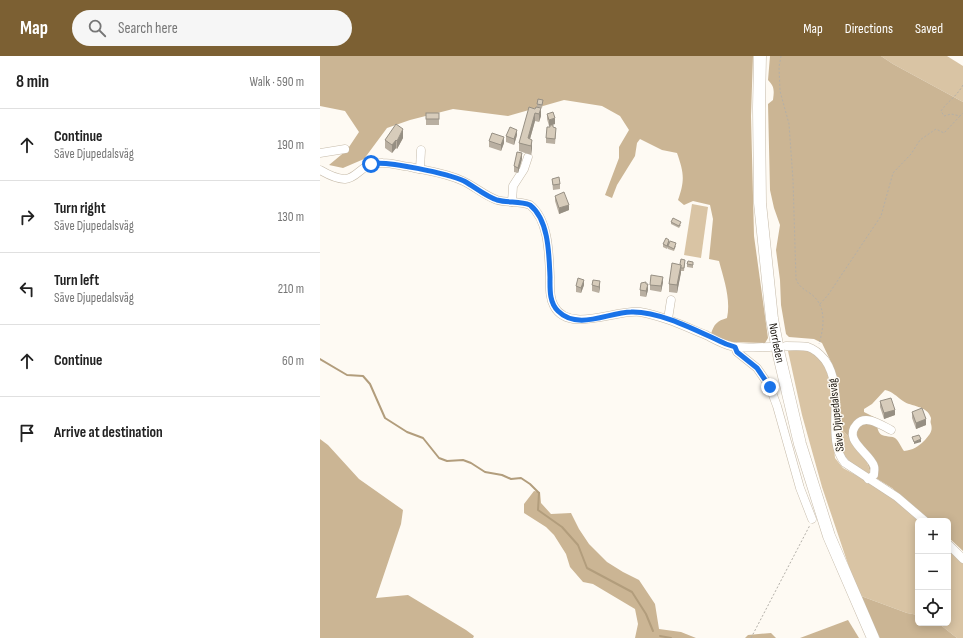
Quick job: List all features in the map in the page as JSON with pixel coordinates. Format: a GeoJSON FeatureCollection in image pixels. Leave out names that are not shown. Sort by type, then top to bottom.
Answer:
{"type":"FeatureCollection","features":[{"type":"Feature","properties":{"kind":"highway","name":"Norrleden"},"geometry":{"type":"LineString","coordinates":[[760,56],[760,204],[770,303],[779,355],[800,444],[829,536],[873,638]]}},
{"type":"Feature","properties":{"kind":"street"},"geometry":{"type":"LineString","coordinates":[[320,153],[345,149]]}},
{"type":"Feature","properties":{"kind":"street"},"geometry":{"type":"LineString","coordinates":[[420,169],[421,150]]}},
{"type":"Feature","properties":{"kind":"street"},"geometry":{"type":"LineString","coordinates":[[512,202],[513,186],[524,169],[528,157]]}},
{"type":"Feature","properties":{"kind":"street"},"geometry":{"type":"LineString","coordinates":[[320,170],[334,178],[343,180],[354,177],[363,168],[375,163],[420,169],[458,178],[492,198],[530,205],[542,223],[548,249],[551,298],[554,307],[559,313],[569,318],[578,320],[591,319],[631,312],[640,312],[668,319],[735,347],[770,346]]}},
{"type":"Feature","properties":{"kind":"street"},"geometry":{"type":"LineString","coordinates":[[668,319],[671,300]]}},
{"type":"Feature","properties":{"kind":"street"},"geometry":{"type":"LineString","coordinates":[[786,346],[809,347],[816,350]]}},
{"type":"Feature","properties":{"kind":"street"},"geometry":{"type":"LineString","coordinates":[[735,347],[737,352],[757,368],[770,387],[777,406],[800,488],[812,519]]}},
{"type":"Feature","properties":{"kind":"street","name":"Säve Djupedalsväg"},"geometry":{"type":"LineString","coordinates":[[816,350],[826,362],[835,384],[837,446],[840,457],[845,463],[897,497],[922,518]]}},
{"type":"Feature","properties":{"kind":"street"},"geometry":{"type":"LineString","coordinates":[[868,479],[874,475],[874,465],[855,443],[853,435],[854,428],[858,422],[865,419],[871,420],[891,430]]}},
{"type":"Feature","properties":{"kind":"street"},"geometry":{"type":"LineString","coordinates":[[951,547],[963,559]]}},
{"type":"Feature","properties":{"kind":"path"},"geometry":{"type":"LineString","coordinates":[[781,56],[779,67],[780,91],[789,124],[793,180],[796,279],[799,286],[817,299],[822,309],[822,329],[816,350]]}},
{"type":"Feature","properties":{"kind":"path"},"geometry":{"type":"LineString","coordinates":[[960,116],[951,114],[944,116],[941,111],[944,106],[953,100],[963,85]]}},
{"type":"Feature","properties":{"kind":"path"},"geometry":{"type":"LineString","coordinates":[[820,305],[881,216],[893,173],[911,154],[920,140],[936,129],[944,133],[963,113]]}},
{"type":"Feature","properties":{"kind":"path"},"geometry":{"type":"LineString","coordinates":[[751,638],[812,519]]}},
{"type":"Feature","properties":{"kind":"shaded area"},"geometry":{"type":"Polygon","coordinates":[[[320,56],[753,56],[751,116],[754,236],[768,338],[765,343],[728,342],[711,334],[716,323],[727,318],[728,311],[726,290],[719,261],[709,259],[713,219],[710,205],[693,201],[684,205],[678,200],[682,187],[683,176],[677,153],[662,150],[640,139],[637,143],[635,156],[617,185],[612,198],[605,195],[619,158],[619,147],[629,130],[620,116],[602,106],[564,100],[508,116],[453,109],[410,120],[387,128],[364,159],[343,168],[329,165],[347,150],[359,132],[345,111],[320,106],[320,56]]]}},
{"type":"Feature","properties":{"kind":"shaded area"},"geometry":{"type":"Polygon","coordinates":[[[770,56],[881,56],[963,102],[963,551],[951,540],[951,518],[927,518],[892,488],[871,475],[865,456],[840,427],[838,387],[832,364],[822,343],[814,339],[789,337],[786,334],[781,305],[780,280],[776,250],[780,225],[770,190],[768,104],[773,100],[774,92],[772,85],[768,80],[770,56]],[[885,390],[872,404],[864,409],[864,412],[876,418],[880,434],[895,438],[904,451],[913,449],[930,434],[932,429],[931,418],[922,408],[906,403],[885,390]]]}},
{"type":"Feature","properties":{"kind":"shaded area"},"geometry":{"type":"Polygon","coordinates":[[[881,56],[947,56],[963,66],[963,102],[893,64],[881,56]]]}},
{"type":"Feature","properties":{"kind":"shaded area"},"geometry":{"type":"Polygon","coordinates":[[[692,204],[708,207],[701,258],[684,255],[692,204]]]}},
{"type":"Feature","properties":{"kind":"shaded area"},"geometry":{"type":"Polygon","coordinates":[[[806,350],[816,354],[823,362],[831,383],[835,458],[843,468],[883,490],[916,518],[915,614],[907,613],[861,596],[850,570],[822,487],[802,415],[788,351],[806,350]]]}},
{"type":"Feature","properties":{"kind":"shaded area"},"geometry":{"type":"Polygon","coordinates":[[[840,427],[865,456],[871,475],[851,463],[843,454],[840,427]]]}},
{"type":"Feature","properties":{"kind":"shaded area"},"geometry":{"type":"Polygon","coordinates":[[[320,439],[328,445],[359,479],[403,510],[401,524],[376,598],[408,595],[466,630],[474,636],[473,638],[320,638],[320,439]]]}},
{"type":"Feature","properties":{"kind":"shaded area"},"geometry":{"type":"Polygon","coordinates":[[[534,491],[540,492],[541,503],[551,514],[571,513],[589,544],[607,562],[639,580],[655,604],[659,629],[681,632],[696,638],[635,638],[638,624],[635,609],[593,584],[583,582],[570,567],[566,554],[554,535],[546,527],[524,513],[524,504],[534,491]]]}},
{"type":"Feature","properties":{"kind":"shaded area"},"geometry":{"type":"Polygon","coordinates":[[[951,551],[963,562],[963,638],[957,638],[942,626],[951,626],[951,551]]]}},
{"type":"Feature","properties":{"kind":"shaded area"},"geometry":{"type":"Polygon","coordinates":[[[861,596],[907,613],[915,614],[915,626],[942,626],[957,638],[880,638],[873,626],[861,596]]]}},
{"type":"Feature","properties":{"kind":"shaded area"},"geometry":{"type":"Polygon","coordinates":[[[848,620],[859,638],[800,638],[848,620]]]}},
{"type":"Feature","properties":{"kind":"shaded area"},"geometry":{"type":"Polygon","coordinates":[[[771,633],[776,638],[745,638],[748,635],[771,633]]]}},
{"type":"Feature","properties":{"kind":"building"},"geometry":{"type":"Polygon","coordinates":[[[538,99],[543,100],[542,105],[537,104],[538,99]]]}},
{"type":"Feature","properties":{"kind":"building"},"geometry":{"type":"Polygon","coordinates":[[[529,107],[535,109],[536,107],[541,108],[539,114],[535,113],[528,138],[532,140],[531,146],[519,143],[529,107]]]}},
{"type":"Feature","properties":{"kind":"building"},"geometry":{"type":"Polygon","coordinates":[[[553,112],[555,118],[549,120],[547,114],[553,112]]]}},
{"type":"Feature","properties":{"kind":"building"},"geometry":{"type":"Polygon","coordinates":[[[426,113],[439,113],[439,119],[426,119],[426,113]]]}},
{"type":"Feature","properties":{"kind":"building"},"geometry":{"type":"Polygon","coordinates":[[[396,124],[403,129],[397,141],[396,140],[392,145],[385,140],[396,124]]]}},
{"type":"Feature","properties":{"kind":"building"},"geometry":{"type":"Polygon","coordinates":[[[550,125],[553,125],[553,127],[556,128],[555,139],[546,138],[547,127],[550,127],[550,125]]]}},
{"type":"Feature","properties":{"kind":"building"},"geometry":{"type":"Polygon","coordinates":[[[510,127],[517,130],[514,139],[506,136],[510,127]]]}},
{"type":"Feature","properties":{"kind":"building"},"geometry":{"type":"Polygon","coordinates":[[[492,133],[504,137],[501,145],[489,141],[492,133]]]}},
{"type":"Feature","properties":{"kind":"building"},"geometry":{"type":"Polygon","coordinates":[[[517,152],[522,153],[518,168],[514,166],[517,152]]]}},
{"type":"Feature","properties":{"kind":"building"},"geometry":{"type":"Polygon","coordinates":[[[559,177],[560,184],[553,185],[552,179],[559,177]]]}},
{"type":"Feature","properties":{"kind":"building"},"geometry":{"type":"Polygon","coordinates":[[[564,192],[569,205],[559,208],[555,196],[564,192]]]}},
{"type":"Feature","properties":{"kind":"building"},"geometry":{"type":"Polygon","coordinates":[[[673,218],[681,222],[679,226],[671,222],[673,218]]]}},
{"type":"Feature","properties":{"kind":"building"},"geometry":{"type":"Polygon","coordinates":[[[666,238],[669,240],[667,246],[663,244],[666,238]]]}},
{"type":"Feature","properties":{"kind":"building"},"geometry":{"type":"Polygon","coordinates":[[[670,241],[676,243],[674,249],[668,246],[670,241]]]}},
{"type":"Feature","properties":{"kind":"building"},"geometry":{"type":"Polygon","coordinates":[[[681,259],[685,260],[684,268],[681,268],[681,259]]]}},
{"type":"Feature","properties":{"kind":"building"},"geometry":{"type":"Polygon","coordinates":[[[688,261],[693,262],[693,265],[687,264],[688,261]]]}},
{"type":"Feature","properties":{"kind":"building"},"geometry":{"type":"Polygon","coordinates":[[[672,263],[681,265],[677,285],[669,284],[672,263]]]}},
{"type":"Feature","properties":{"kind":"building"},"geometry":{"type":"Polygon","coordinates":[[[651,275],[663,277],[661,286],[650,285],[651,275]]]}},
{"type":"Feature","properties":{"kind":"building"},"geometry":{"type":"Polygon","coordinates":[[[578,278],[584,280],[581,288],[576,286],[578,278]]]}},
{"type":"Feature","properties":{"kind":"building"},"geometry":{"type":"Polygon","coordinates":[[[593,280],[600,281],[599,287],[592,285],[593,280]]]}},
{"type":"Feature","properties":{"kind":"building"},"geometry":{"type":"Polygon","coordinates":[[[646,282],[646,284],[648,284],[646,291],[640,290],[641,283],[646,282]]]}},
{"type":"Feature","properties":{"kind":"building"},"geometry":{"type":"Polygon","coordinates":[[[891,398],[895,410],[884,413],[880,401],[891,398]]]}},
{"type":"Feature","properties":{"kind":"building"},"geometry":{"type":"Polygon","coordinates":[[[922,408],[926,419],[916,423],[912,412],[922,408]]]}},
{"type":"Feature","properties":{"kind":"building"},"geometry":{"type":"Polygon","coordinates":[[[919,435],[921,439],[914,442],[912,437],[919,435]]]}},
{"type":"Feature","properties":{"kind":"waterway"},"geometry":{"type":"LineString","coordinates":[[320,359],[347,375],[363,376],[370,384],[385,418],[407,432],[423,438],[439,458],[447,461],[463,460],[485,472],[502,475],[511,479],[521,478],[530,484],[539,493],[538,510],[562,527],[578,545],[587,568],[632,592],[646,614],[653,631]]}},
{"type":"Feature","properties":{"kind":"waterway"},"geometry":{"type":"LineString","coordinates":[[660,636],[671,638]]}},
{"type":"Feature","properties":{"kind":"route"},"geometry":{"type":"LineString","coordinates":[[371,164],[383,163],[458,178],[497,200],[530,205],[539,216],[544,227],[549,256],[550,294],[554,307],[559,313],[569,318],[578,320],[631,312],[640,312],[668,319],[735,347],[740,356],[757,368],[770,387]]}}]}
